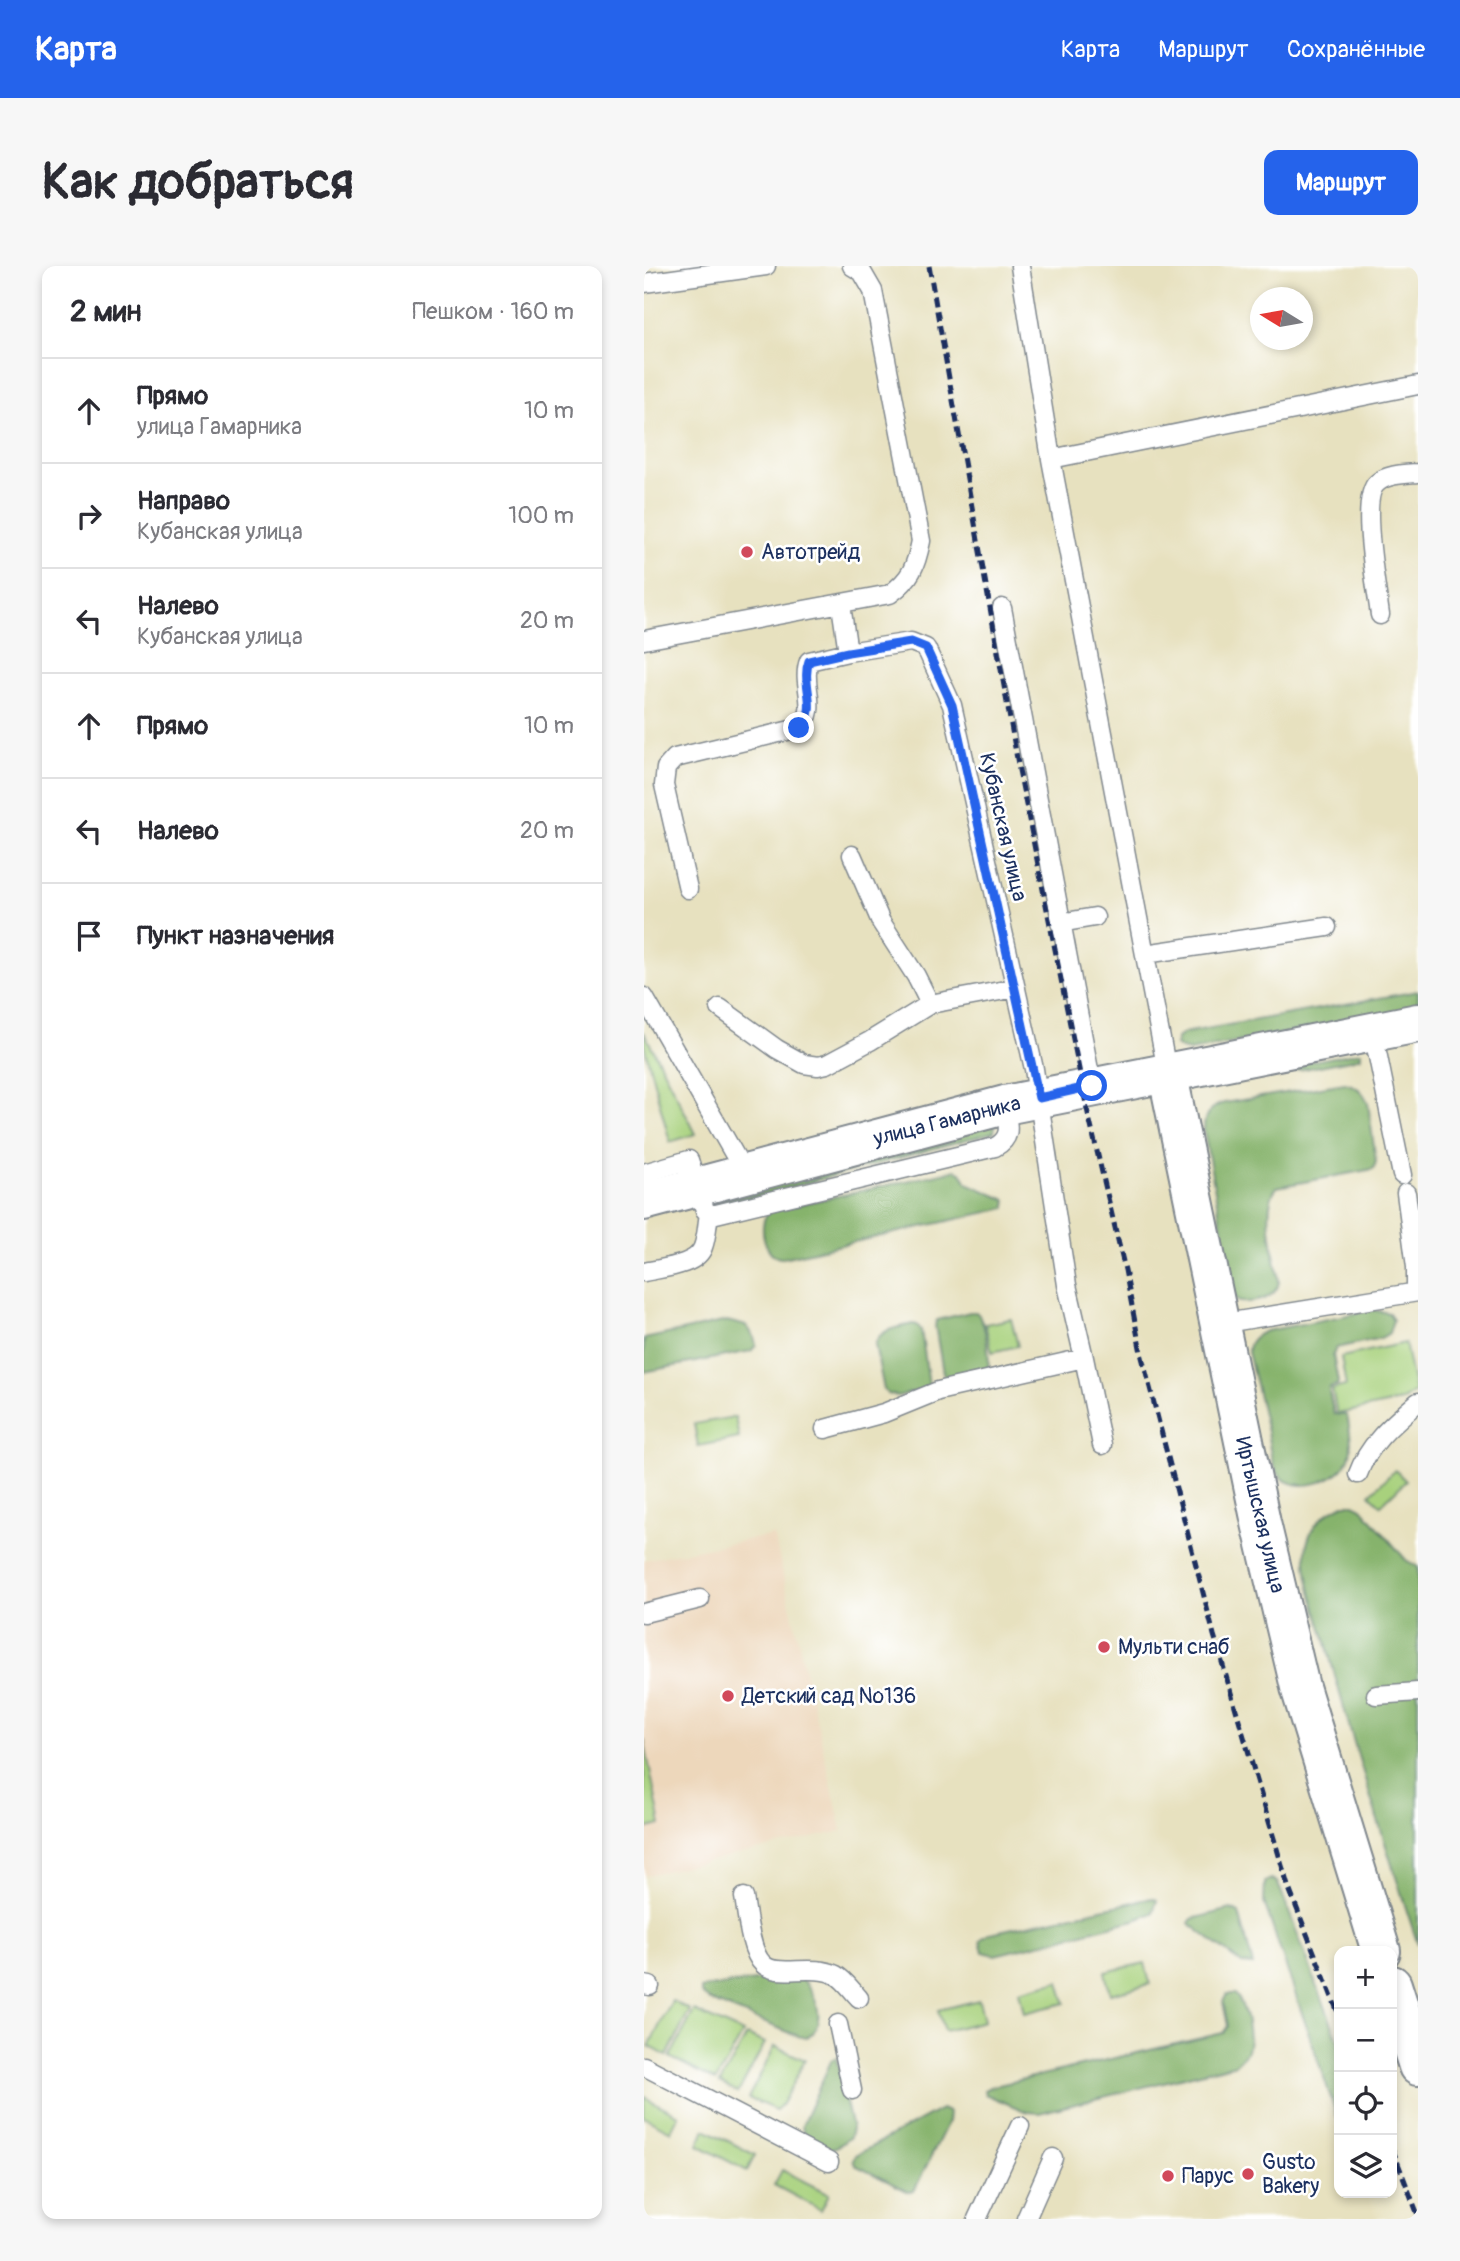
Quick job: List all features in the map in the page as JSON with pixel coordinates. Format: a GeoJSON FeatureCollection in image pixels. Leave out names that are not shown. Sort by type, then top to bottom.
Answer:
{"type":"FeatureCollection","features":[{"type":"Feature","properties":{"kind":"main road","name":"улица Гамарника"},"geometry":{"type":"LineString","coordinates":[[644,1201],[700,1180],[745,1173],[1022,1101],[1418,1023]]}},
{"type":"Feature","properties":{"kind":"main road","name":"Иртышская улица"},"geometry":{"type":"LineString","coordinates":[[1167,1071],[1261,1523],[1300,1687],[1379,1946]]}},
{"type":"Feature","properties":{"kind":"main road"},"geometry":{"type":"LineString","coordinates":[[1397,2001],[1418,2066]]}},
{"type":"Feature","properties":{"kind":"lane"},"geometry":{"type":"LineString","coordinates":[[644,283],[766,266]]}},
{"type":"Feature","properties":{"kind":"lane"},"geometry":{"type":"LineString","coordinates":[[644,640],[890,594],[904,584],[917,562],[921,541],[873,291],[862,272],[852,266]]}},
{"type":"Feature","properties":{"kind":"lane"},"geometry":{"type":"LineString","coordinates":[[1020,266],[1051,459],[1167,1071]]}},
{"type":"Feature","properties":{"kind":"lane"},"geometry":{"type":"LineString","coordinates":[[1051,459],[1418,385]]}},
{"type":"Feature","properties":{"kind":"lane"},"geometry":{"type":"LineString","coordinates":[[1380,615],[1368,515],[1371,491],[1374,484],[1383,478],[1418,473]]}},
{"type":"Feature","properties":{"kind":"lane"},"geometry":{"type":"LineString","coordinates":[[841,605],[848,652]]}},
{"type":"Feature","properties":{"kind":"lane"},"geometry":{"type":"LineString","coordinates":[[1002,608],[1092,1086]]}},
{"type":"Feature","properties":{"kind":"lane","name":"Кубанская улица"},"geometry":{"type":"LineString","coordinates":[[688,889],[664,785],[666,768],[675,758],[799,728],[807,722],[811,712],[806,668],[809,661],[911,642],[926,648],[952,705],[1016,988],[1022,1101]]}},
{"type":"Feature","properties":{"kind":"lane"},"geometry":{"type":"LineString","coordinates":[[852,855],[881,922],[916,976],[930,1004]]}},
{"type":"Feature","properties":{"kind":"lane"},"geometry":{"type":"LineString","coordinates":[[1060,923],[1095,917]]}},
{"type":"Feature","properties":{"kind":"lane"},"geometry":{"type":"LineString","coordinates":[[1145,954],[1327,927]]}},
{"type":"Feature","properties":{"kind":"lane"},"geometry":{"type":"LineString","coordinates":[[720,1007],[777,1049],[804,1064],[818,1066],[870,1041],[930,1004],[1016,988]]}},
{"type":"Feature","properties":{"kind":"lane"},"geometry":{"type":"LineString","coordinates":[[644,997],[745,1173]]}},
{"type":"Feature","properties":{"kind":"lane"},"geometry":{"type":"LineString","coordinates":[[1373,1032],[1402,1175]]}},
{"type":"Feature","properties":{"kind":"lane"},"geometry":{"type":"LineString","coordinates":[[644,1172],[700,1180],[750,1207],[995,1147],[1004,1142],[1022,1101]]}},
{"type":"Feature","properties":{"kind":"lane"},"geometry":{"type":"LineString","coordinates":[[1022,1101],[1067,1284],[1102,1445]]}},
{"type":"Feature","properties":{"kind":"lane"},"geometry":{"type":"LineString","coordinates":[[644,1272],[691,1260],[699,1255],[703,1248],[700,1180]]}},
{"type":"Feature","properties":{"kind":"lane"},"geometry":{"type":"LineString","coordinates":[[1219,1324],[1417,1292],[1414,1219],[1406,1193]]}},
{"type":"Feature","properties":{"kind":"lane"},"geometry":{"type":"LineString","coordinates":[[825,1429],[884,1413],[938,1391],[1084,1358]]}},
{"type":"Feature","properties":{"kind":"lane"},"geometry":{"type":"LineString","coordinates":[[1358,1474],[1366,1455],[1384,1432],[1418,1402]]}},
{"type":"Feature","properties":{"kind":"lane"},"geometry":{"type":"LineString","coordinates":[[644,1613],[701,1599]]}},
{"type":"Feature","properties":{"kind":"lane"},"geometry":{"type":"LineString","coordinates":[[1376,1695],[1418,1692]]}},
{"type":"Feature","properties":{"kind":"lane"},"geometry":{"type":"LineString","coordinates":[[744,1897],[751,1937],[761,1964],[775,1972],[804,1969],[830,1973],[838,1976],[859,1998]]}},
{"type":"Feature","properties":{"kind":"lane"},"geometry":{"type":"LineString","coordinates":[[838,2024],[852,2090]]}},
{"type":"Feature","properties":{"kind":"lane"},"geometry":{"type":"LineString","coordinates":[[644,2066],[829,2162]]}},
{"type":"Feature","properties":{"kind":"lane"},"geometry":{"type":"LineString","coordinates":[[977,2219],[1020,2126]]}},
{"type":"Feature","properties":{"kind":"lane"},"geometry":{"type":"LineString","coordinates":[[1026,2219],[1052,2158]]}},
{"type":"Feature","properties":{"kind":"shaded area","name":"Детский сад №136"},"geometry":{"type":"Polygon","coordinates":[[[774,1535],[842,1831],[644,1876],[644,1560],[774,1535]]]}},
{"type":"Feature","properties":{"kind":"green space"},"geometry":{"type":"Polygon","coordinates":[[[1418,991],[1418,1008],[1190,1051],[1176,1045],[1177,1038],[1184,1033],[1418,991]]]}},
{"type":"Feature","properties":{"kind":"green space"},"geometry":{"type":"Polygon","coordinates":[[[644,1032],[696,1134],[670,1142],[644,1045],[644,1032]]]}},
{"type":"Feature","properties":{"kind":"green space"},"geometry":{"type":"Polygon","coordinates":[[[1361,1052],[1361,1057],[1350,1060],[1203,1089],[1194,1088],[1190,1084],[1361,1052]]]}},
{"type":"Feature","properties":{"kind":"green space"},"geometry":{"type":"Polygon","coordinates":[[[1345,1083],[1359,1090],[1368,1103],[1376,1162],[1373,1169],[1277,1187],[1272,1196],[1269,1219],[1279,1282],[1269,1296],[1258,1301],[1240,1302],[1235,1299],[1204,1132],[1206,1117],[1215,1107],[1224,1103],[1345,1083]]]}},
{"type":"Feature","properties":{"kind":"green space"},"geometry":{"type":"Polygon","coordinates":[[[995,1124],[994,1132],[715,1208],[711,1206],[713,1199],[995,1124]]]}},
{"type":"Feature","properties":{"kind":"green space"},"geometry":{"type":"Polygon","coordinates":[[[956,1170],[961,1172],[967,1183],[1006,1200],[1006,1208],[783,1258],[776,1257],[771,1252],[764,1239],[763,1223],[770,1211],[956,1170]]]}},
{"type":"Feature","properties":{"kind":"green space"},"geometry":{"type":"Polygon","coordinates":[[[1373,1310],[1389,1313],[1393,1320],[1389,1333],[1381,1338],[1336,1348],[1333,1355],[1338,1382],[1330,1387],[1329,1391],[1334,1414],[1346,1415],[1348,1420],[1351,1447],[1347,1462],[1342,1469],[1324,1480],[1314,1484],[1293,1484],[1278,1473],[1272,1461],[1248,1352],[1249,1344],[1256,1336],[1266,1331],[1373,1310]]]}},
{"type":"Feature","properties":{"kind":"green space"},"geometry":{"type":"Polygon","coordinates":[[[976,1312],[985,1330],[988,1370],[968,1378],[946,1378],[935,1325],[937,1320],[976,1312]]]}},
{"type":"Feature","properties":{"kind":"green space"},"geometry":{"type":"Polygon","coordinates":[[[1011,1319],[1018,1346],[992,1352],[985,1324],[1011,1319]]]}},
{"type":"Feature","properties":{"kind":"green space"},"geometry":{"type":"Polygon","coordinates":[[[727,1321],[747,1326],[756,1345],[751,1351],[644,1372],[644,1339],[727,1321]]]}},
{"type":"Feature","properties":{"kind":"green space"},"geometry":{"type":"Polygon","coordinates":[[[913,1324],[921,1330],[929,1385],[926,1389],[898,1396],[888,1394],[884,1390],[875,1345],[877,1339],[885,1332],[913,1324]]]}},
{"type":"Feature","properties":{"kind":"green space"},"geometry":{"type":"Polygon","coordinates":[[[1405,1343],[1415,1392],[1401,1401],[1337,1414],[1332,1389],[1346,1386],[1341,1357],[1405,1343]]]}},
{"type":"Feature","properties":{"kind":"green space"},"geometry":{"type":"Polygon","coordinates":[[[735,1417],[739,1438],[698,1446],[694,1424],[735,1417]]]}},
{"type":"Feature","properties":{"kind":"green space"},"geometry":{"type":"Polygon","coordinates":[[[1395,1470],[1406,1481],[1381,1505],[1370,1494],[1395,1470]]]}},
{"type":"Feature","properties":{"kind":"green space"},"geometry":{"type":"Polygon","coordinates":[[[1344,1504],[1354,1504],[1362,1508],[1406,1560],[1418,1567],[1418,1945],[1358,1754],[1307,1573],[1307,1543],[1313,1528],[1329,1512],[1344,1504]]]}},
{"type":"Feature","properties":{"kind":"green space"},"geometry":{"type":"Polygon","coordinates":[[[644,1739],[661,1825],[644,1829],[644,1739]]]}},
{"type":"Feature","properties":{"kind":"green space"},"geometry":{"type":"Polygon","coordinates":[[[1271,1879],[1277,1882],[1334,2030],[1334,2107],[1264,1902],[1265,1882],[1271,1879]]]}},
{"type":"Feature","properties":{"kind":"green space"},"geometry":{"type":"Polygon","coordinates":[[[1152,1898],[1157,1900],[1153,1913],[1138,1919],[995,1955],[983,1952],[980,1940],[990,1933],[1152,1898]]]}},
{"type":"Feature","properties":{"kind":"green space"},"geometry":{"type":"Polygon","coordinates":[[[1231,1909],[1239,1913],[1253,1965],[1242,1964],[1189,1923],[1192,1919],[1231,1909]]]}},
{"type":"Feature","properties":{"kind":"green space"},"geometry":{"type":"Polygon","coordinates":[[[1145,1963],[1150,1984],[1110,1994],[1105,1972],[1145,1963]]]}},
{"type":"Feature","properties":{"kind":"green space"},"geometry":{"type":"Polygon","coordinates":[[[779,1978],[801,1978],[815,1999],[818,2008],[817,2025],[807,2038],[711,2001],[701,1994],[701,1989],[709,1987],[779,1978]]]}},
{"type":"Feature","properties":{"kind":"green space"},"geometry":{"type":"Polygon","coordinates":[[[1059,1981],[1065,2003],[1024,2013],[1019,1991],[1059,1981]]]}},
{"type":"Feature","properties":{"kind":"green space"},"geometry":{"type":"Polygon","coordinates":[[[1227,1994],[1235,1994],[1239,1999],[1248,2029],[1247,2050],[1236,2064],[1039,2113],[1027,2112],[985,2094],[984,2090],[990,2087],[1223,2033],[1228,2026],[1223,2002],[1227,1994]]]}},
{"type":"Feature","properties":{"kind":"green space"},"geometry":{"type":"Polygon","coordinates":[[[979,2000],[984,2021],[944,2031],[938,2010],[979,2000]]]}},
{"type":"Feature","properties":{"kind":"green space"},"geometry":{"type":"Polygon","coordinates":[[[672,2001],[690,2010],[667,2056],[649,2046],[672,2001]]]}},
{"type":"Feature","properties":{"kind":"green space"},"geometry":{"type":"Polygon","coordinates":[[[694,2011],[743,2033],[716,2081],[670,2057],[694,2011]]]}},
{"type":"Feature","properties":{"kind":"green space"},"geometry":{"type":"Polygon","coordinates":[[[747,2035],[765,2043],[738,2093],[720,2083],[747,2035]]]}},
{"type":"Feature","properties":{"kind":"green space"},"geometry":{"type":"Polygon","coordinates":[[[775,2046],[805,2060],[782,2104],[776,2110],[748,2098],[775,2046]]]}},
{"type":"Feature","properties":{"kind":"green space"},"geometry":{"type":"Polygon","coordinates":[[[836,2058],[852,2129],[850,2137],[842,2144],[824,2148],[813,2144],[805,2136],[802,2125],[832,2059],[836,2058]]]}},
{"type":"Feature","properties":{"kind":"green space"},"geometry":{"type":"Polygon","coordinates":[[[644,2097],[679,2115],[671,2131],[644,2117],[644,2097]]]}},
{"type":"Feature","properties":{"kind":"green space"},"geometry":{"type":"Polygon","coordinates":[[[941,2109],[949,2112],[948,2122],[914,2191],[909,2192],[855,2165],[853,2159],[856,2155],[941,2109]]]}},
{"type":"Feature","properties":{"kind":"green space"},"geometry":{"type":"Polygon","coordinates":[[[705,2129],[755,2155],[747,2171],[698,2145],[705,2129]]]}},
{"type":"Feature","properties":{"kind":"green space"},"geometry":{"type":"Polygon","coordinates":[[[782,2170],[829,2194],[821,2210],[774,2185],[782,2170]]]}},
{"type":"Feature","properties":{"kind":"railway"},"geometry":{"type":"LineString","coordinates":[[929,266],[1019,770],[1087,1109],[1125,1270],[1141,1353],[1214,1635],[1288,1886],[1337,2009]]}},
{"type":"Feature","properties":{"kind":"railway"},"geometry":{"type":"LineString","coordinates":[[1397,2161],[1418,2215]]}},
{"type":"Feature","properties":{"kind":"place","name":"Автотрейд"},"geometry":{"type":"Point","coordinates":[747,552]}},
{"type":"Feature","properties":{"kind":"place","name":"Мульти снаб"},"geometry":{"type":"Point","coordinates":[1104,1647]}},
{"type":"Feature","properties":{"kind":"place","name":"Детский сад №136"},"geometry":{"type":"Point","coordinates":[728,1696]}},
{"type":"Feature","properties":{"kind":"place","name":"Gusto Bakery"},"geometry":{"type":"Point","coordinates":[1248,2174]}},
{"type":"Feature","properties":{"kind":"place","name":"Парус"},"geometry":{"type":"Point","coordinates":[1168,2176]}},
{"type":"Feature","properties":{"kind":"route"},"geometry":{"type":"LineString","coordinates":[[799,728],[807,722],[811,712],[806,668],[809,661],[911,642],[926,648],[952,705],[1039,1098],[1092,1086]]}}]}
